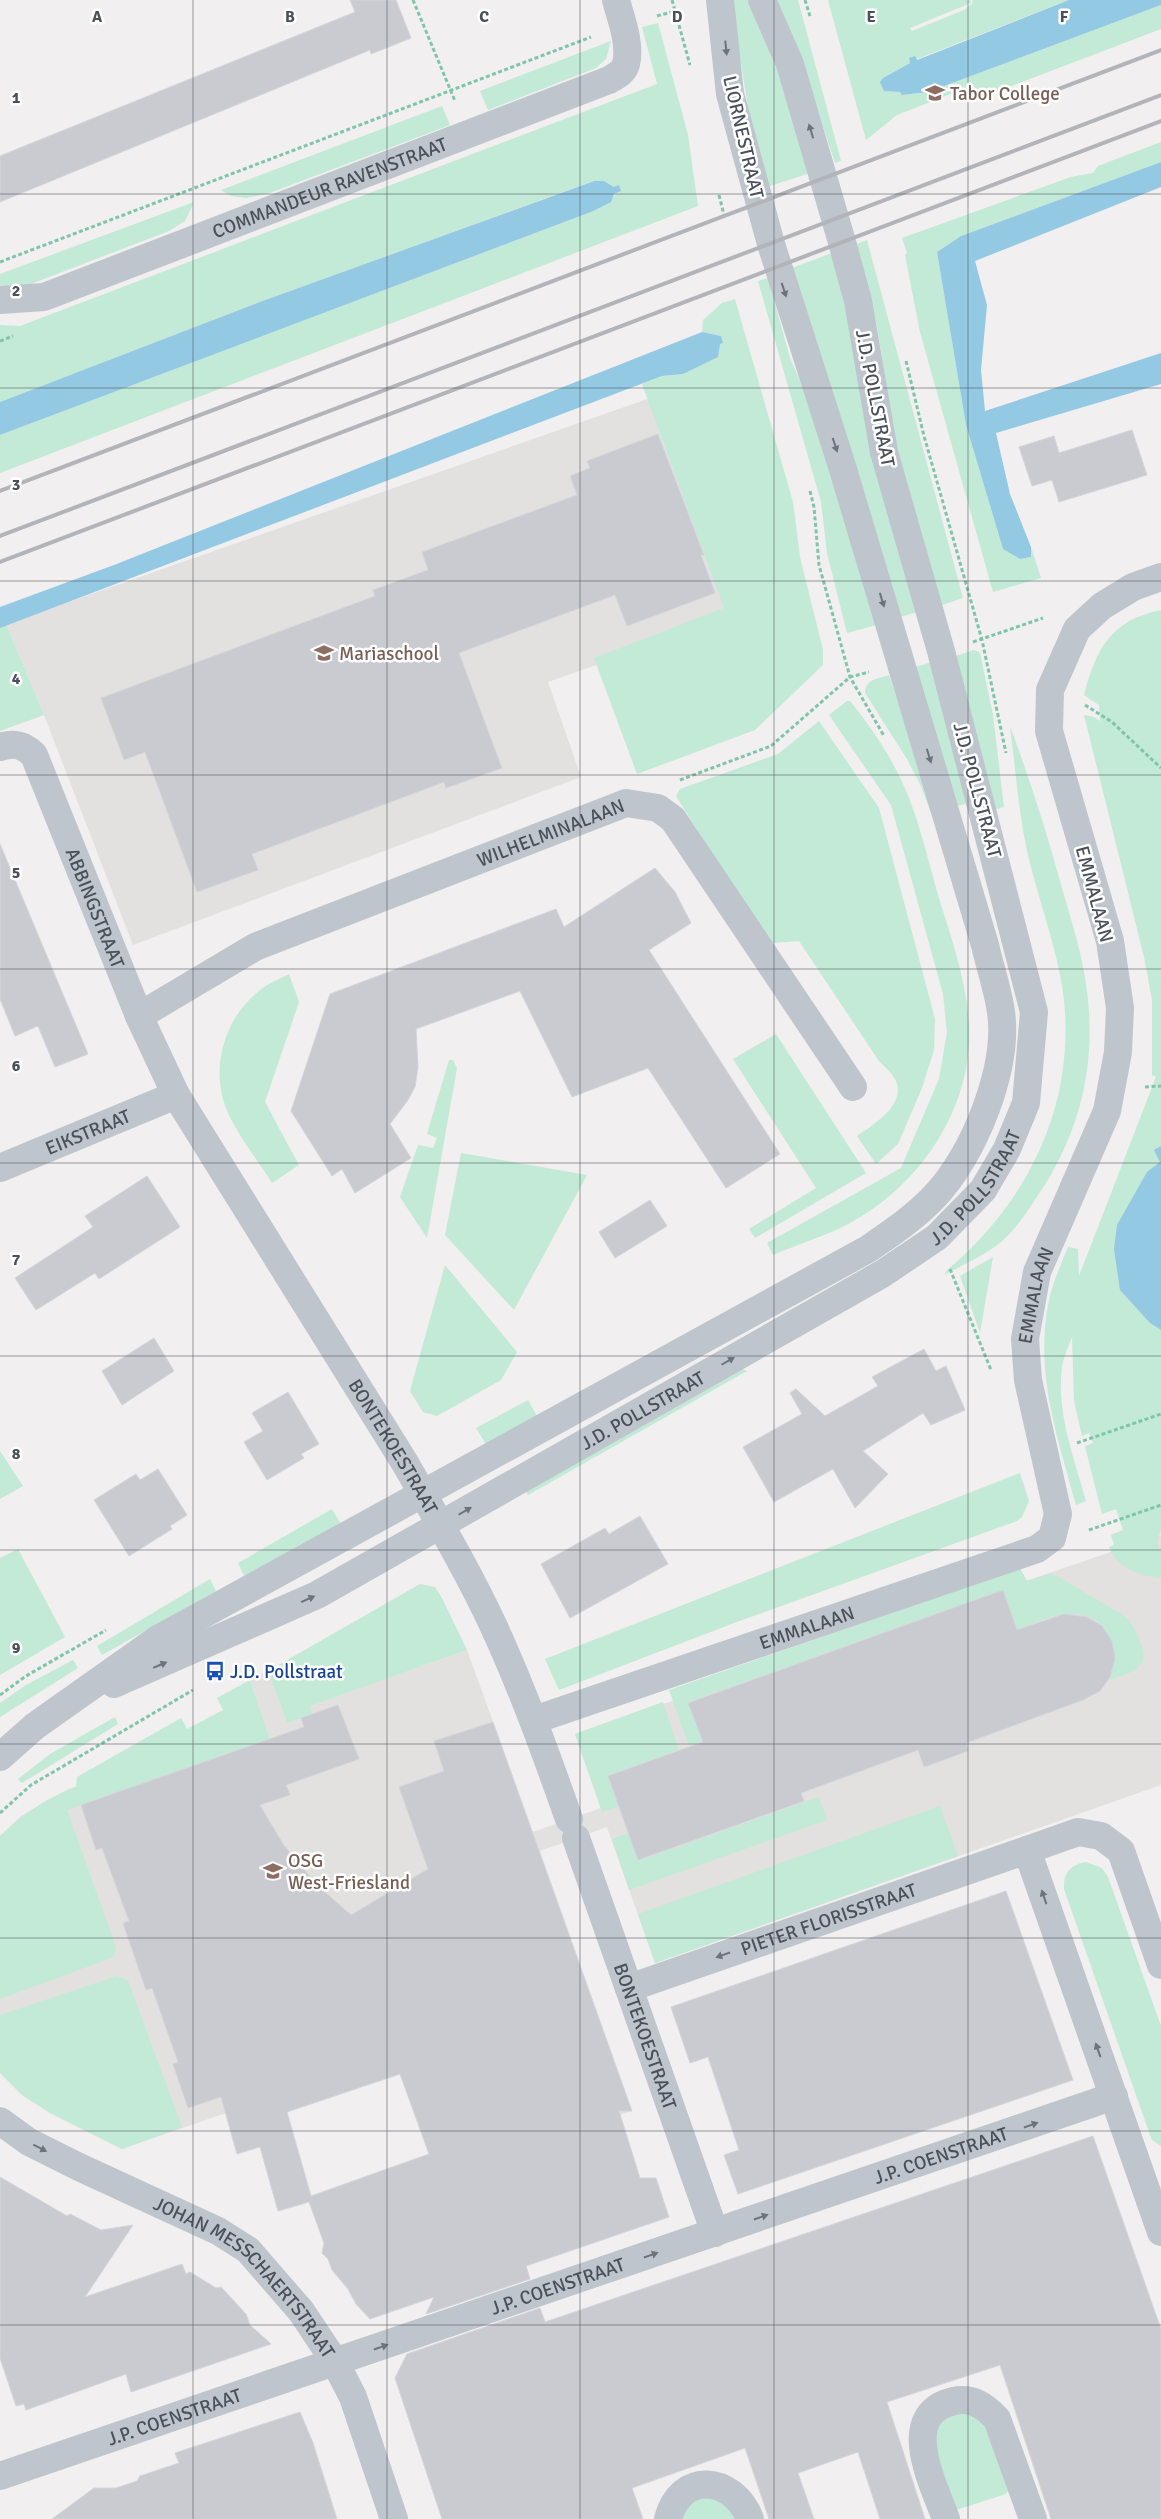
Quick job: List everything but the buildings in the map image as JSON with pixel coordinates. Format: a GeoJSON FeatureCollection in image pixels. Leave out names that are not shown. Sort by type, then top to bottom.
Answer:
{"type":"FeatureCollection","features":[{"type":"Feature","properties":{"kind":"street"},"geometry":{"type":"LineString","coordinates":[[616,0],[624,32]]}},
{"type":"Feature","properties":{"kind":"street","name":"LIORNESTRAAT"},"geometry":{"type":"LineString","coordinates":[[720,0],[730,94],[771,244]]}},
{"type":"Feature","properties":{"kind":"street","name":"J.D. POLLSTRAAT"},"geometry":{"type":"LineString","coordinates":[[66,1704],[317,1595],[882,1274],[936,1237],[983,1190],[1007,1149],[1026,1103],[1034,1012],[941,651],[884,452],[858,301],[825,177],[790,64],[762,0]]}},
{"type":"Feature","properties":{"kind":"street","name":"COMMANDEUR RAVENSTRAAT"},"geometry":{"type":"LineString","coordinates":[[0,300],[44,297],[609,80],[621,73],[626,64],[624,32]]}},
{"type":"Feature","properties":{"kind":"street","name":"J.D. POLLSTRAAT"},"geometry":{"type":"LineString","coordinates":[[0,1757],[35,1726],[158,1639],[868,1249],[912,1218],[934,1197],[958,1169],[991,1097],[1000,1055],[1002,1013],[985,945],[844,475],[771,244]]}},
{"type":"Feature","properties":{"kind":"street","name":"EMMALAAN"},"geometry":{"type":"LineString","coordinates":[[534,1720],[1037,1549],[1052,1538],[1058,1514],[1028,1380],[1025,1340],[1037,1272],[1107,1111],[1118,1052],[1120,1008],[1110,941],[1049,731],[1050,690],[1077,629],[1102,606],[1133,587],[1161,577]]}},
{"type":"Feature","properties":{"kind":"street","name":"ABBINGSTRAAT"},"geometry":{"type":"LineString","coordinates":[[0,747],[8,744],[25,746],[34,755],[139,1016],[176,1095]]}},
{"type":"Feature","properties":{"kind":"street","name":"WILHELMINALAAN"},"geometry":{"type":"LineString","coordinates":[[139,1016],[255,947],[626,804],[658,808],[673,819],[853,1087]]}},
{"type":"Feature","properties":{"kind":"street","name":"BONTEKOESTRAAT"},"geometry":{"type":"LineString","coordinates":[[176,1095],[423,1493],[494,1627],[534,1720],[715,2233]]}},
{"type":"Feature","properties":{"kind":"street","name":"EIKSTRAAT"},"geometry":{"type":"LineString","coordinates":[[0,1168],[176,1095]]}},
{"type":"Feature","properties":{"kind":"street","name":"PIETER FLORISSTRAAT"},"geometry":{"type":"LineString","coordinates":[[629,1988],[1078,1832],[1101,1836],[1120,1851],[1161,1965]]}},
{"type":"Feature","properties":{"kind":"street"},"geometry":{"type":"LineString","coordinates":[[1027,1850],[1114,2096],[1151,2171],[1161,2232]]}},
{"type":"Feature","properties":{"kind":"street","name":"J.P. COENSTRAAT"},"geometry":{"type":"LineString","coordinates":[[0,2476],[1114,2096]]}},
{"type":"Feature","properties":{"kind":"street","name":"JOHAN MESSCHAERTSTRAAT"},"geometry":{"type":"LineString","coordinates":[[0,2120],[29,2142],[211,2228],[248,2250],[301,2311],[335,2362],[353,2397],[394,2519]]}},
{"type":"Feature","properties":{"kind":"street"},"geometry":{"type":"LineString","coordinates":[[946,2519],[925,2459],[921,2436],[928,2417],[937,2409],[955,2401],[967,2400],[986,2408],[997,2420],[1033,2519]]}},
{"type":"Feature","properties":{"kind":"street"},"geometry":{"type":"LineString","coordinates":[[668,2519],[675,2502],[684,2493],[702,2485],[714,2484],[734,2493],[744,2504],[750,2519]]}},
{"type":"Feature","properties":{"kind":"path"},"geometry":{"type":"LineString","coordinates":[[413,0],[469,134]]}},
{"type":"Feature","properties":{"kind":"path"},"geometry":{"type":"LineString","coordinates":[[672,0],[691,69]]}},
{"type":"Feature","properties":{"kind":"path"},"geometry":{"type":"LineString","coordinates":[[805,0],[811,19]]}},
{"type":"Feature","properties":{"kind":"path"},"geometry":{"type":"LineString","coordinates":[[656,16],[675,11]]}},
{"type":"Feature","properties":{"kind":"path"},"geometry":{"type":"LineString","coordinates":[[0,262],[451,92],[624,32]]}},
{"type":"Feature","properties":{"kind":"path"},"geometry":{"type":"LineString","coordinates":[[718,185],[721,205],[728,224]]}},
{"type":"Feature","properties":{"kind":"path"},"geometry":{"type":"LineString","coordinates":[[906,359],[924,436],[982,640],[1007,763]]}},
{"type":"Feature","properties":{"kind":"path"},"geometry":{"type":"LineString","coordinates":[[810,488],[814,507],[820,565],[850,677],[887,740]]}},
{"type":"Feature","properties":{"kind":"path"},"geometry":{"type":"LineString","coordinates":[[1050,690],[1080,702],[1112,722],[1161,768]]}},
{"type":"Feature","properties":{"kind":"path"},"geometry":{"type":"LineString","coordinates":[[947,1261],[991,1371],[1028,1380]]}},
{"type":"Feature","properties":{"kind":"path"},"geometry":{"type":"LineString","coordinates":[[1044,1455],[1161,1414]]}},
{"type":"Feature","properties":{"kind":"path"},"geometry":{"type":"LineString","coordinates":[[1052,1538],[1094,1529],[1161,1505]]}},
{"type":"Feature","properties":{"kind":"shaded area","name":"Mariaschool"},"geometry":{"type":"Polygon","coordinates":[[[653,397],[729,618],[548,682],[581,777],[133,945],[44,715],[6,624],[653,397]]]}},
{"type":"Feature","properties":{"kind":"shaded area","name":"OSG West-Friesland"},"geometry":{"type":"Polygon","coordinates":[[[1161,1535],[1161,1785],[655,1963],[607,1827],[540,1851],[632,2111],[611,2118],[393,2055],[122,2149],[50,2113],[22,2095],[0,2073],[0,1836],[21,1816],[68,1789],[270,1739],[250,1680],[268,1671],[287,1723],[297,1719],[309,1706],[467,1650],[533,1832],[601,1808],[575,1734],[1161,1535]]]}},
{"type":"Feature","properties":{"kind":"green space"},"geometry":{"type":"Polygon","coordinates":[[[731,0],[748,0],[784,86],[810,173],[767,187],[750,120],[731,0]]]}},
{"type":"Feature","properties":{"kind":"green space"},"geometry":{"type":"Polygon","coordinates":[[[774,0],[798,0],[841,161],[835,163],[806,74],[774,0]]]}},
{"type":"Feature","properties":{"kind":"green space"},"geometry":{"type":"Polygon","coordinates":[[[828,0],[970,0],[971,3],[910,28],[912,31],[964,10],[973,3],[972,0],[1069,0],[917,59],[883,78],[884,91],[900,92],[902,95],[928,92],[1161,5],[1161,29],[977,99],[975,90],[953,93],[897,115],[866,140],[828,0]]]}},
{"type":"Feature","properties":{"kind":"green space"},"geometry":{"type":"Polygon","coordinates":[[[658,23],[688,135],[698,206],[0,473],[0,435],[591,212],[620,191],[604,181],[593,181],[257,303],[0,402],[0,325],[20,326],[657,84],[642,27],[658,23]]]}},
{"type":"Feature","properties":{"kind":"green space"},"geometry":{"type":"Polygon","coordinates":[[[611,41],[606,59],[596,68],[488,110],[480,91],[611,41]]]}},
{"type":"Feature","properties":{"kind":"green space"},"geometry":{"type":"Polygon","coordinates":[[[442,106],[450,125],[267,194],[246,198],[231,196],[221,190],[442,106]]]}},
{"type":"Feature","properties":{"kind":"green space"},"geometry":{"type":"Polygon","coordinates":[[[1161,142],[1161,162],[961,236],[937,252],[966,425],[1003,549],[1020,559],[1031,557],[1031,547],[1041,578],[993,592],[920,332],[905,255],[907,253],[902,238],[1071,177],[1093,173],[1098,166],[1161,142]]]}},
{"type":"Feature","properties":{"kind":"green space"},"geometry":{"type":"Polygon","coordinates":[[[194,202],[185,221],[169,231],[23,287],[0,287],[0,274],[194,202]]]}},
{"type":"Feature","properties":{"kind":"green space"},"geometry":{"type":"Polygon","coordinates":[[[867,240],[963,598],[939,606],[897,453],[877,326],[857,244],[867,240]]]}},
{"type":"Feature","properties":{"kind":"green space"},"geometry":{"type":"Polygon","coordinates":[[[832,253],[918,612],[896,618],[789,269],[832,253]]]}},
{"type":"Feature","properties":{"kind":"green space"},"geometry":{"type":"Polygon","coordinates":[[[768,278],[790,358],[811,406],[876,625],[847,633],[827,553],[821,502],[758,281],[768,278]]]}},
{"type":"Feature","properties":{"kind":"green space"},"geometry":{"type":"Polygon","coordinates":[[[735,299],[793,502],[800,557],[823,650],[823,665],[755,730],[637,774],[594,658],[724,608],[642,384],[662,376],[684,374],[721,336],[702,332],[703,320],[722,303],[735,299]]]}},
{"type":"Feature","properties":{"kind":"green space"},"geometry":{"type":"Polygon","coordinates":[[[1161,610],[1161,1531],[1157,1542],[1161,1551],[1161,1578],[1137,1573],[1123,1566],[1109,1547],[1114,1545],[1111,1535],[1123,1530],[1116,1509],[1102,1514],[1085,1446],[1093,1443],[1089,1433],[1082,1436],[1074,1401],[1072,1337],[1062,1366],[1061,1383],[1067,1435],[1086,1501],[1076,1505],[1050,1406],[1044,1356],[1048,1305],[1062,1261],[1068,1247],[1078,1249],[1079,1276],[1156,1077],[1152,1075],[1152,1000],[1144,957],[1084,715],[1094,717],[1100,721],[1099,705],[1084,695],[1094,664],[1108,639],[1130,621],[1161,610]]]}},
{"type":"Feature","properties":{"kind":"green space"},"geometry":{"type":"Polygon","coordinates":[[[6,624],[44,715],[0,731],[0,627],[6,624]]]}},
{"type":"Feature","properties":{"kind":"green space"},"geometry":{"type":"Polygon","coordinates":[[[974,650],[980,653],[993,715],[1004,807],[993,810],[953,657],[974,650]]]}},
{"type":"Feature","properties":{"kind":"green space"},"geometry":{"type":"Polygon","coordinates":[[[932,662],[969,803],[957,806],[909,669],[932,662]]]}},
{"type":"Feature","properties":{"kind":"green space"},"geometry":{"type":"Polygon","coordinates":[[[889,675],[937,813],[932,815],[920,784],[907,759],[865,693],[870,682],[889,675]]]}},
{"type":"Feature","properties":{"kind":"green space"},"geometry":{"type":"Polygon","coordinates":[[[847,701],[850,701],[859,712],[883,747],[898,772],[913,810],[953,942],[965,990],[969,1023],[968,1054],[962,1084],[952,1113],[938,1140],[920,1165],[899,1187],[876,1207],[850,1223],[773,1255],[767,1243],[901,1168],[939,1079],[947,1032],[943,994],[891,805],[829,715],[847,701]]]}},
{"type":"Feature","properties":{"kind":"green space"},"geometry":{"type":"Polygon","coordinates":[[[819,721],[879,808],[935,1019],[934,1050],[922,1088],[898,1144],[876,1164],[857,1136],[879,1120],[893,1105],[897,1097],[898,1088],[895,1079],[879,1061],[799,941],[774,943],[767,941],[676,796],[680,789],[778,754],[819,721]]]}},
{"type":"Feature","properties":{"kind":"green space"},"geometry":{"type":"Polygon","coordinates":[[[1010,726],[1044,827],[1080,951],[1088,1000],[1090,1027],[1089,1055],[1079,1107],[1071,1133],[1060,1158],[1036,1199],[1019,1223],[1000,1243],[944,1275],[1001,1215],[1022,1183],[1040,1150],[1053,1115],[1062,1078],[1065,1040],[1064,1000],[1057,961],[1026,846],[1010,726]]]}},
{"type":"Feature","properties":{"kind":"green space"},"geometry":{"type":"Polygon","coordinates":[[[289,974],[299,1002],[265,1102],[299,1165],[272,1183],[241,1136],[226,1108],[221,1093],[220,1060],[229,1029],[247,1002],[266,986],[289,974]]]}},
{"type":"Feature","properties":{"kind":"green space"},"geometry":{"type":"Polygon","coordinates":[[[776,1034],[866,1173],[755,1238],[749,1229],[816,1188],[733,1059],[776,1034]]]}},
{"type":"Feature","properties":{"kind":"green space"},"geometry":{"type":"Polygon","coordinates":[[[449,1060],[453,1060],[457,1068],[427,1238],[400,1197],[418,1145],[433,1148],[437,1138],[427,1134],[449,1060]]]}},
{"type":"Feature","properties":{"kind":"green space"},"geometry":{"type":"Polygon","coordinates":[[[461,1153],[587,1175],[514,1310],[445,1235],[461,1153]]]}},
{"type":"Feature","properties":{"kind":"green space"},"geometry":{"type":"Polygon","coordinates":[[[993,1257],[980,1333],[960,1276],[993,1257]]]}},
{"type":"Feature","properties":{"kind":"green space"},"geometry":{"type":"Polygon","coordinates":[[[445,1265],[517,1352],[501,1380],[437,1416],[423,1412],[410,1391],[445,1265]]]}},
{"type":"Feature","properties":{"kind":"green space"},"geometry":{"type":"Polygon","coordinates":[[[738,1367],[747,1371],[528,1495],[523,1487],[738,1367]]]}},
{"type":"Feature","properties":{"kind":"green space"},"geometry":{"type":"Polygon","coordinates":[[[528,1400],[538,1418],[487,1446],[476,1428],[528,1400]]]}},
{"type":"Feature","properties":{"kind":"green space"},"geometry":{"type":"Polygon","coordinates":[[[0,1451],[23,1486],[0,1499],[0,1451]]]}},
{"type":"Feature","properties":{"kind":"green space"},"geometry":{"type":"Polygon","coordinates":[[[1020,1473],[1029,1501],[1022,1517],[1017,1521],[734,1623],[559,1690],[545,1659],[1020,1473]]]}},
{"type":"Feature","properties":{"kind":"green space"},"geometry":{"type":"Polygon","coordinates":[[[332,1509],[342,1526],[244,1576],[238,1563],[332,1509]]]}},
{"type":"Feature","properties":{"kind":"green space"},"geometry":{"type":"Polygon","coordinates":[[[18,1549],[65,1637],[0,1675],[0,1558],[18,1549]]]}},
{"type":"Feature","properties":{"kind":"green space"},"geometry":{"type":"Polygon","coordinates":[[[1020,1568],[1027,1581],[1049,1574],[1057,1576],[1126,1617],[1132,1625],[1143,1650],[1141,1664],[1132,1672],[1109,1680],[1114,1655],[1112,1643],[1100,1624],[1091,1618],[1079,1614],[1065,1614],[1047,1618],[1017,1630],[1003,1590],[688,1702],[702,1741],[689,1746],[669,1690],[1020,1568]]]}},
{"type":"Feature","properties":{"kind":"green space"},"geometry":{"type":"Polygon","coordinates":[[[210,1579],[216,1591],[102,1655],[97,1646],[210,1579]]]}},
{"type":"Feature","properties":{"kind":"green space"},"geometry":{"type":"Polygon","coordinates":[[[420,1584],[435,1587],[467,1650],[310,1706],[312,1714],[287,1723],[268,1671],[420,1584]]]}},
{"type":"Feature","properties":{"kind":"green space"},"geometry":{"type":"Polygon","coordinates":[[[73,1660],[78,1668],[0,1717],[0,1703],[26,1685],[73,1660]]]}},
{"type":"Feature","properties":{"kind":"green space"},"geometry":{"type":"Polygon","coordinates":[[[250,1680],[270,1739],[67,1810],[116,1947],[114,1957],[0,1999],[0,1836],[35,1807],[76,1787],[77,1777],[181,1718],[187,1729],[223,1710],[217,1698],[250,1680]]]}},
{"type":"Feature","properties":{"kind":"green space"},"geometry":{"type":"Polygon","coordinates":[[[663,1702],[679,1750],[608,1775],[619,1807],[602,1812],[575,1734],[663,1702]]]}},
{"type":"Feature","properties":{"kind":"green space"},"geometry":{"type":"Polygon","coordinates":[[[115,1717],[118,1724],[22,1783],[18,1779],[50,1754],[115,1717]]]}},
{"type":"Feature","properties":{"kind":"green space"},"geometry":{"type":"Polygon","coordinates":[[[819,1797],[827,1820],[629,1890],[612,1839],[628,1833],[638,1861],[819,1797]]]}},
{"type":"Feature","properties":{"kind":"green space"},"geometry":{"type":"Polygon","coordinates":[[[940,1806],[958,1856],[655,1963],[638,1914],[940,1806]]]}},
{"type":"Feature","properties":{"kind":"green space"},"geometry":{"type":"Polygon","coordinates":[[[1086,1862],[1102,1868],[1108,1877],[1161,2026],[1161,2146],[1152,2140],[1150,2135],[1064,1889],[1066,1874],[1076,1865],[1086,1862]]]}},
{"type":"Feature","properties":{"kind":"green space"},"geometry":{"type":"Polygon","coordinates":[[[117,1976],[128,1981],[182,2127],[122,2149],[50,2113],[22,2095],[0,2073],[0,2015],[117,1976]]]}},
{"type":"Feature","properties":{"kind":"green space"},"geometry":{"type":"Polygon","coordinates":[[[944,2411],[983,2416],[1010,2487],[1006,2494],[956,2510],[949,2507],[930,2427],[944,2411]]]}},
{"type":"Feature","properties":{"kind":"green space"},"geometry":{"type":"Polygon","coordinates":[[[715,2492],[739,2519],[675,2519],[678,2506],[715,2492]]]}},
{"type":"Feature","properties":{"kind":"water"},"geometry":{"type":"Polygon","coordinates":[[[1069,0],[1161,0],[1161,5],[928,92],[902,95],[900,92],[884,91],[880,82],[883,78],[910,63],[909,58],[915,56],[917,60],[1069,0]]]}},
{"type":"Feature","properties":{"kind":"water"},"geometry":{"type":"Polygon","coordinates":[[[1161,162],[1161,187],[975,261],[987,305],[981,370],[985,411],[1161,353],[1161,384],[996,433],[1010,494],[1031,547],[1031,557],[1020,559],[1003,549],[966,425],[937,252],[961,236],[1161,162]]]}},
{"type":"Feature","properties":{"kind":"water"},"geometry":{"type":"Polygon","coordinates":[[[594,181],[604,181],[614,187],[619,185],[621,191],[614,194],[611,202],[591,212],[0,435],[0,402],[257,303],[594,181]]]}},
{"type":"Feature","properties":{"kind":"water"},"geometry":{"type":"Polygon","coordinates":[[[702,332],[721,336],[723,343],[720,344],[718,357],[683,374],[662,376],[0,628],[0,607],[114,565],[702,332]]]}},
{"type":"Feature","properties":{"kind":"water"},"geometry":{"type":"Polygon","coordinates":[[[1161,1146],[1161,1330],[1150,1323],[1120,1290],[1114,1249],[1117,1225],[1147,1172],[1160,1162],[1154,1150],[1161,1146]]]}},
{"type":"Feature","properties":{"kind":"railway"},"geometry":{"type":"LineString","coordinates":[[0,491],[1161,50]]}},
{"type":"Feature","properties":{"kind":"railway"},"geometry":{"type":"LineString","coordinates":[[0,536],[1161,95]]}},
{"type":"Feature","properties":{"kind":"railway"},"geometry":{"type":"LineString","coordinates":[[0,562],[1161,121]]}},
{"type":"Feature","properties":{"kind":"place","name":"Tabor College"},"geometry":{"type":"Point","coordinates":[935,93]}},
{"type":"Feature","properties":{"kind":"place","name":"Mariaschool"},"geometry":{"type":"Point","coordinates":[324,653]}},
{"type":"Feature","properties":{"kind":"place","name":"J.D. Pollstraat"},"geometry":{"type":"Point","coordinates":[215,1671]}},
{"type":"Feature","properties":{"kind":"place","name":"OSG West-Friesland"},"geometry":{"type":"Point","coordinates":[273,1871]}}]}
